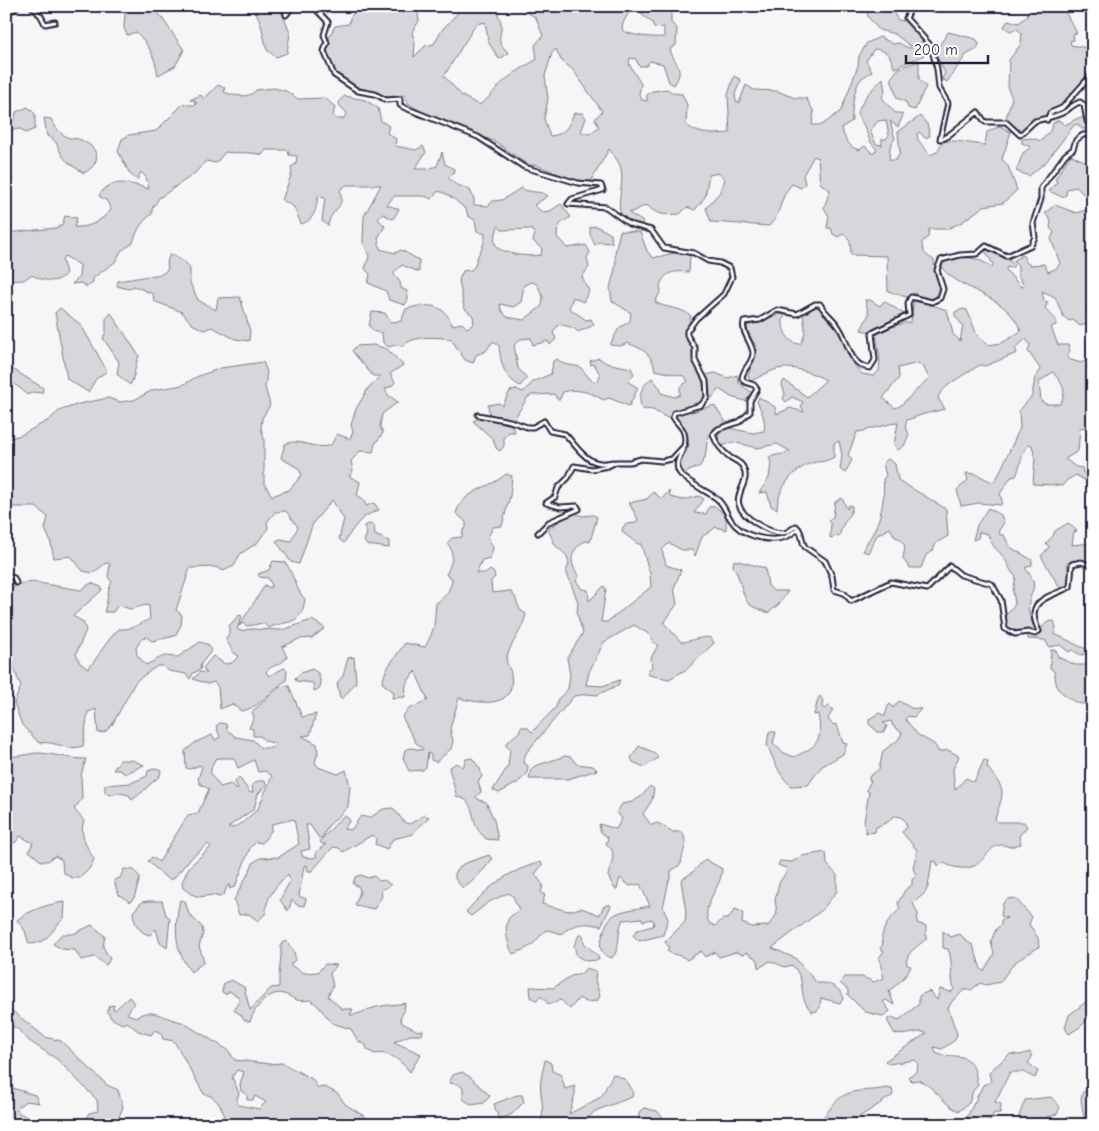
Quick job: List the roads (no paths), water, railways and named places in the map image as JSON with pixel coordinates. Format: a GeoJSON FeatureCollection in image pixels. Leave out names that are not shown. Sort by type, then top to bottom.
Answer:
{"type":"FeatureCollection","features":[{"type":"Feature","properties":{"kind":"street"},"geometry":{"type":"LineString","coordinates":[[6,9],[10,12],[18,6]]}},
{"type":"Feature","properties":{"kind":"street"},"geometry":{"type":"LineString","coordinates":[[30,6],[42,16],[45,24],[55,22]]}},
{"type":"Feature","properties":{"kind":"street"},"geometry":{"type":"LineString","coordinates":[[284,6],[286,16],[293,6]]}},
{"type":"Feature","properties":{"kind":"street"},"geometry":{"type":"LineString","coordinates":[[313,6],[328,22],[324,35],[327,43],[324,51],[334,75],[358,91],[375,94],[386,100],[400,99],[400,105],[403,107],[478,136],[524,167],[578,183],[601,186],[603,190],[572,199],[568,204],[606,207],[629,224],[651,230],[664,248],[694,253],[708,261],[720,263],[730,268],[732,277],[724,294],[696,318],[687,331],[687,335],[695,348],[695,360],[704,375],[708,390],[706,401],[701,405],[674,412],[675,420],[684,432],[685,444],[677,464],[679,472],[686,479],[720,501],[730,520],[740,529],[760,538],[787,537],[799,529]]}},
{"type":"Feature","properties":{"kind":"street"},"geometry":{"type":"LineString","coordinates":[[912,6],[906,15],[907,22],[931,46],[937,69],[938,88],[948,103],[940,139],[945,138],[976,112],[980,113],[987,123],[1006,122],[1020,136],[1035,121],[1047,120],[1053,115],[1065,112],[1080,102],[1084,104],[1086,118],[1093,126]]}},
{"type":"Feature","properties":{"kind":"street"},"geometry":{"type":"LineString","coordinates":[[1093,20],[1090,25],[1093,29]]}},
{"type":"Feature","properties":{"kind":"street"},"geometry":{"type":"LineString","coordinates":[[1047,120],[1050,113],[1062,108],[1093,73]]}},
{"type":"Feature","properties":{"kind":"street"},"geometry":{"type":"LineString","coordinates":[[1093,134],[1083,135],[1076,140],[1073,149],[1065,155],[1041,188],[1041,198],[1032,223],[1035,237],[1031,245],[1011,255],[1003,254],[986,246],[977,254],[960,254],[941,260],[937,270],[944,289],[940,298],[932,302],[911,298],[908,303],[909,313],[906,318],[872,333],[875,360],[870,368],[861,366],[853,358],[840,328],[820,304],[815,304],[802,313],[792,314],[777,310],[760,320],[744,322],[745,332],[753,351],[752,358],[743,372],[742,378],[757,389],[750,401],[750,412],[739,422],[718,429],[714,432],[713,436],[719,446],[739,462],[744,470],[745,482],[738,502],[751,520],[779,533],[786,532],[796,526],[802,533],[805,547],[825,561],[832,576],[834,590],[844,593],[850,601],[891,582],[930,588],[950,566],[961,575],[992,584],[1001,600],[1003,625],[1007,631],[1015,634],[1028,632],[1036,634],[1038,632],[1035,622],[1035,609],[1046,596],[1070,587],[1072,579],[1070,566],[1081,562],[1093,566]]}},
{"type":"Feature","properties":{"kind":"street"},"geometry":{"type":"LineString","coordinates":[[478,415],[510,421],[527,427],[533,427],[544,421],[550,431],[565,434],[575,448],[588,460],[595,463],[672,459],[685,444]]}},
{"type":"Feature","properties":{"kind":"street"},"geometry":{"type":"LineString","coordinates":[[538,533],[549,522],[579,509],[577,506],[560,507],[546,503],[555,497],[560,485],[568,478],[572,467],[577,465],[592,469],[608,466],[616,462]]}},
{"type":"Feature","properties":{"kind":"street"},"geometry":{"type":"LineString","coordinates":[[6,575],[14,578],[16,583]]}}]}
